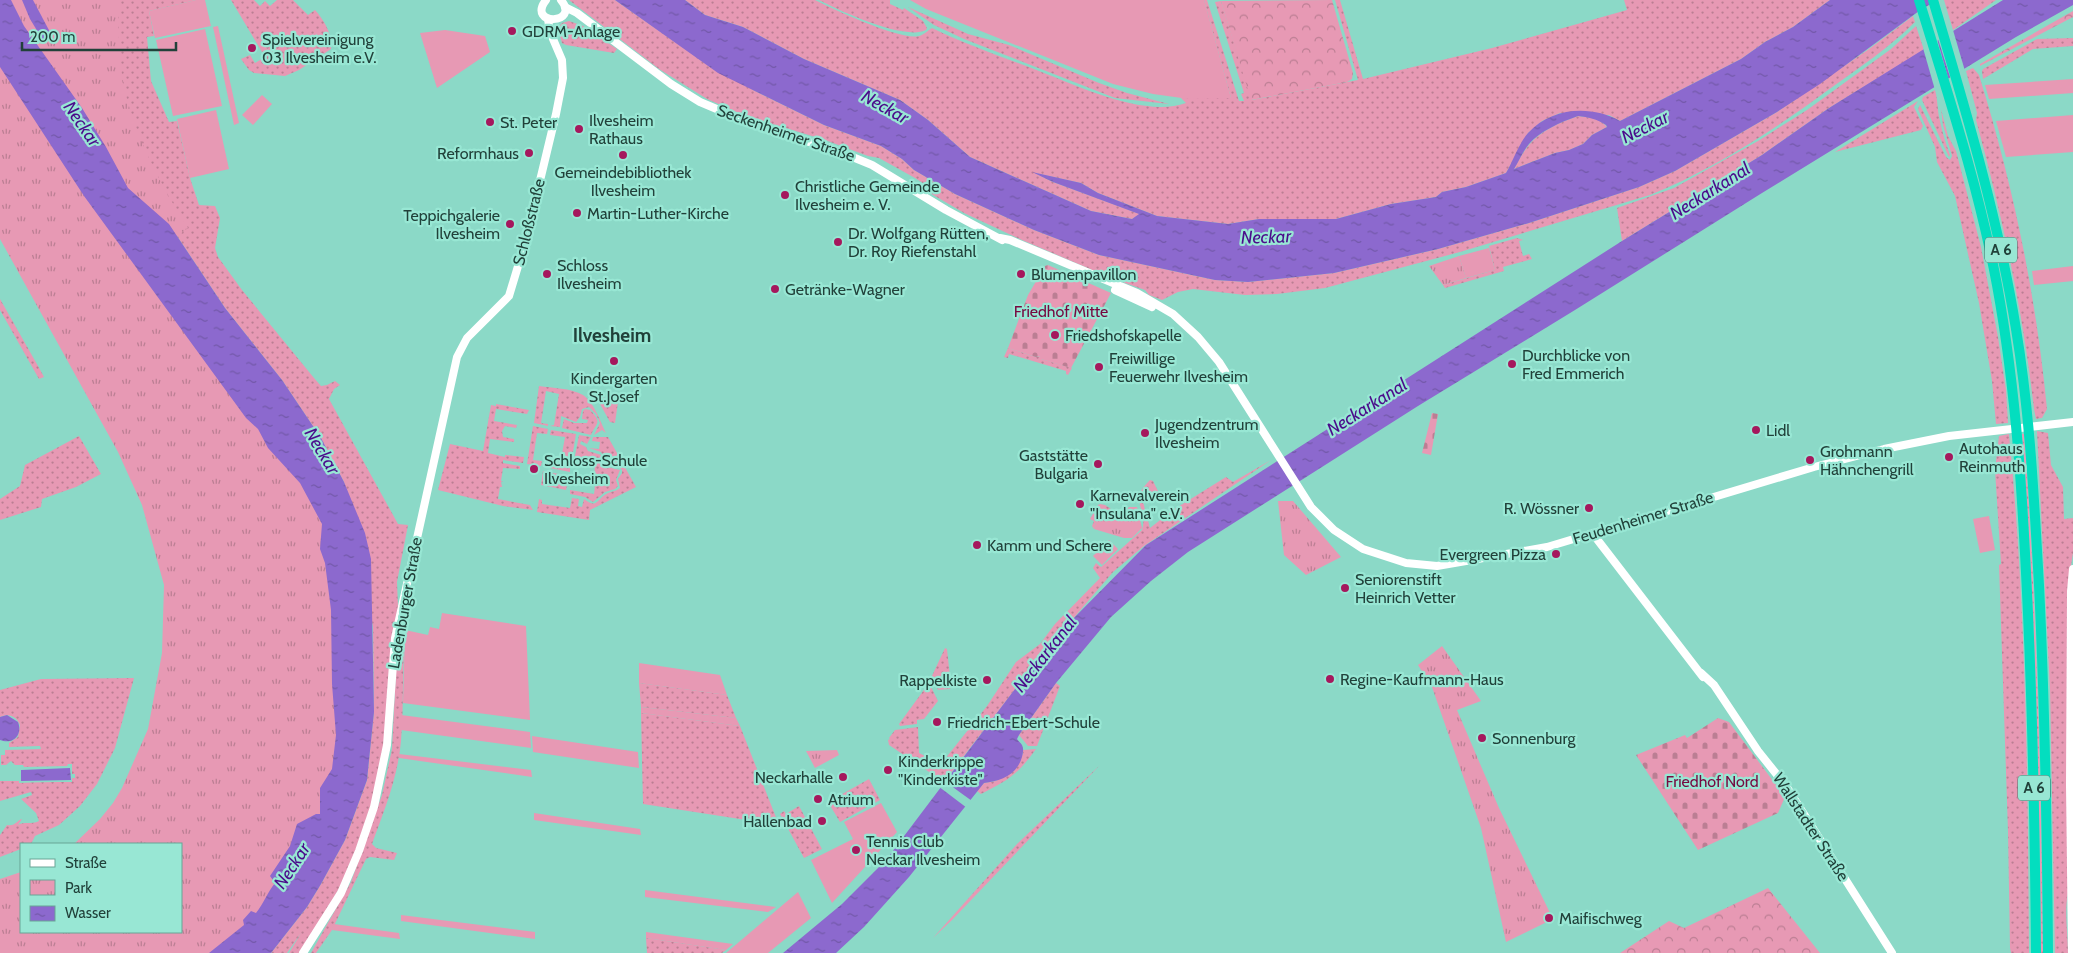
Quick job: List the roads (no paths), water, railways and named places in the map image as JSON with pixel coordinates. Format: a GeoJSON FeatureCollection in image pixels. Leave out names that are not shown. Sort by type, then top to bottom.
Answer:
{"type":"FeatureCollection","features":[{"type":"Feature","properties":{"kind":"highway","name":"A 6"},"geometry":{"type":"LineString","coordinates":[[1919,0],[1976,193],[1993,266],[2008,355],[2022,503],[2031,674],[2036,953]]}},
{"type":"Feature","properties":{"kind":"highway","name":"A 6"},"geometry":{"type":"LineString","coordinates":[[1933,0],[1985,180],[2016,329],[2028,419],[2042,667],[2048,953]]}},
{"type":"Feature","properties":{"kind":"main road","name":"Schloßstraße"},"geometry":{"type":"LineString","coordinates":[[512,289],[556,114],[562,78],[562,60],[549,29],[552,19],[542,11],[542,6],[546,0]]}},
{"type":"Feature","properties":{"kind":"main road"},"geometry":{"type":"LineString","coordinates":[[552,19],[563,7]]}},
{"type":"Feature","properties":{"kind":"main road","name":"Seckenheimer Straße"},"geometry":{"type":"LineString","coordinates":[[563,7],[580,16],[671,84],[700,102],[744,121],[828,147],[872,165],[946,210],[1000,238],[1010,240],[1136,293],[1166,309],[1198,337],[1220,362],[1298,487]]}},
{"type":"Feature","properties":{"kind":"main road","name":"Ladenburger Straße"},"geometry":{"type":"LineString","coordinates":[[303,953],[341,892],[359,851],[374,807],[387,744],[395,638],[457,357],[467,338],[502,304],[512,289]]}},
{"type":"Feature","properties":{"kind":"main road","name":"Feudenheimer Straße"},"geometry":{"type":"LineString","coordinates":[[1298,487],[1322,520],[1349,541],[1382,556],[1406,563],[1437,566],[1547,547],[1854,456],[1935,439],[2073,422]]}},
{"type":"Feature","properties":{"kind":"main road","name":"Wallstadter Straße"},"geometry":{"type":"LineString","coordinates":[[1594,534],[1701,673],[1710,688],[1726,704],[1795,799],[1892,953]]}},
{"type":"Feature","properties":{"kind":"main road"},"geometry":{"type":"LineString","coordinates":[[2072,953],[2070,776],[2071,591],[2073,569]]}},
{"type":"Feature","properties":{"kind":"water","name":"Neckar"},"geometry":{"type":"Polygon","coordinates":[[[0,0],[11,0],[24,26],[82,108],[128,188],[169,224],[225,308],[282,380],[321,438],[344,482],[365,533],[371,559],[374,712],[367,780],[345,840],[321,884],[307,907],[271,953],[209,953],[244,925],[243,920],[251,911],[256,913],[259,909],[275,883],[270,876],[290,846],[297,824],[316,814],[320,814],[320,788],[332,769],[336,735],[332,684],[331,610],[325,563],[320,549],[322,524],[300,483],[268,448],[258,429],[246,418],[84,196],[0,67],[0,0]]]}},
{"type":"Feature","properties":{"kind":"water"},"geometry":{"type":"Polygon","coordinates":[[[22,0],[33,0],[51,34],[44,42],[30,19],[22,0]]]}},
{"type":"Feature","properties":{"kind":"water","name":"Neckar"},"geometry":{"type":"Polygon","coordinates":[[[615,0],[685,0],[705,15],[743,27],[804,59],[900,100],[928,120],[970,157],[1091,211],[1132,219],[1139,214],[1053,182],[1032,172],[1081,183],[1098,193],[1157,216],[1228,224],[1259,219],[1336,219],[1391,204],[1436,197],[1442,192],[1466,187],[1506,173],[1528,133],[1548,118],[1572,111],[1584,111],[1597,112],[1620,121],[1741,59],[1765,42],[1793,27],[1830,0],[1937,0],[1919,11],[1820,84],[1777,112],[1675,171],[1639,187],[1529,223],[1438,249],[1334,273],[1248,282],[1215,280],[1099,255],[1034,230],[955,194],[914,170],[902,159],[881,146],[824,125],[718,73],[615,0]],[[1578,116],[1551,127],[1534,139],[1514,169],[1583,144],[1592,135],[1607,127],[1599,121],[1578,116]]]}},
{"type":"Feature","properties":{"kind":"water","name":"Neckarkanal"},"geometry":{"type":"Polygon","coordinates":[[[2003,0],[2073,0],[2073,5],[2016,37],[1762,193],[1418,406],[1188,552],[1151,581],[1111,617],[1056,683],[1019,735],[1017,739],[1023,748],[1020,763],[1012,773],[1002,779],[984,783],[909,877],[864,927],[836,953],[783,953],[842,904],[886,860],[1027,673],[1066,626],[1146,545],[1622,241],[1762,155],[1829,108],[2003,0]]]}},
{"type":"Feature","properties":{"kind":"water"},"geometry":{"type":"Polygon","coordinates":[[[7,715],[18,722],[19,731],[16,738],[5,741],[0,740],[0,717],[7,715]]]}},
{"type":"Feature","properties":{"kind":"water"},"geometry":{"type":"Polygon","coordinates":[[[70,768],[71,780],[21,781],[21,770],[70,768]]]}},
{"type":"Feature","properties":{"kind":"place","name":"GDRM-Anlage"},"geometry":{"type":"Point","coordinates":[512,31]}},
{"type":"Feature","properties":{"kind":"place","name":"Spielvereinigung 03 Ilvesheim e.V."},"geometry":{"type":"Point","coordinates":[252,48]}},
{"type":"Feature","properties":{"kind":"place","name":"St. Peter"},"geometry":{"type":"Point","coordinates":[490,122]}},
{"type":"Feature","properties":{"kind":"place","name":"Ilvesheim Rathaus"},"geometry":{"type":"Point","coordinates":[579,129]}},
{"type":"Feature","properties":{"kind":"place","name":"Reformhaus"},"geometry":{"type":"Point","coordinates":[529,153]}},
{"type":"Feature","properties":{"kind":"place","name":"Gemeindebibliothek Ilvesheim"},"geometry":{"type":"Point","coordinates":[623,155]}},
{"type":"Feature","properties":{"kind":"place","name":"Christliche Gemeinde Ilvesheim e. V."},"geometry":{"type":"Point","coordinates":[785,195]}},
{"type":"Feature","properties":{"kind":"place","name":"Martin-Luther-Kirche"},"geometry":{"type":"Point","coordinates":[577,213]}},
{"type":"Feature","properties":{"kind":"place","name":"Teppichgalerie Ilvesheim"},"geometry":{"type":"Point","coordinates":[510,224]}},
{"type":"Feature","properties":{"kind":"place","name":"Dr. Wolfgang Rütten, Dr. Roy Riefenstahl"},"geometry":{"type":"Point","coordinates":[838,242]}},
{"type":"Feature","properties":{"kind":"place","name":"Schloss Ilvesheim"},"geometry":{"type":"Point","coordinates":[547,274]}},
{"type":"Feature","properties":{"kind":"place","name":"Blumenpavillon"},"geometry":{"type":"Point","coordinates":[1021,274]}},
{"type":"Feature","properties":{"kind":"place","name":"Getränke-Wagner"},"geometry":{"type":"Point","coordinates":[775,289]}},
{"type":"Feature","properties":{"kind":"place","name":"Friedshofskapelle"},"geometry":{"type":"Point","coordinates":[1055,335]}},
{"type":"Feature","properties":{"kind":"place","name":"Kindergarten St.Josef"},"geometry":{"type":"Point","coordinates":[614,361]}},
{"type":"Feature","properties":{"kind":"place","name":"Durchblicke von Fred Emmerich"},"geometry":{"type":"Point","coordinates":[1512,364]}},
{"type":"Feature","properties":{"kind":"place","name":"Freiwillige Feuerwehr Ilvesheim"},"geometry":{"type":"Point","coordinates":[1099,367]}},
{"type":"Feature","properties":{"kind":"place","name":"Lidl"},"geometry":{"type":"Point","coordinates":[1756,430]}},
{"type":"Feature","properties":{"kind":"place","name":"Jugendzentrum Ilvesheim"},"geometry":{"type":"Point","coordinates":[1145,433]}},
{"type":"Feature","properties":{"kind":"place","name":"Autohaus Reinmuth"},"geometry":{"type":"Point","coordinates":[1949,457]}},
{"type":"Feature","properties":{"kind":"place","name":"Grohmann Hähnchengrill"},"geometry":{"type":"Point","coordinates":[1810,460]}},
{"type":"Feature","properties":{"kind":"place","name":"Gaststätte Bulgaria"},"geometry":{"type":"Point","coordinates":[1098,464]}},
{"type":"Feature","properties":{"kind":"place","name":"Schloss-Schule Ilvesheim"},"geometry":{"type":"Point","coordinates":[534,469]}},
{"type":"Feature","properties":{"kind":"place","name":"Karnevalverein \"Insulana\" e.V."},"geometry":{"type":"Point","coordinates":[1080,504]}},
{"type":"Feature","properties":{"kind":"place","name":"R. Wössner"},"geometry":{"type":"Point","coordinates":[1589,508]}},
{"type":"Feature","properties":{"kind":"place","name":"Kamm und Schere"},"geometry":{"type":"Point","coordinates":[977,545]}},
{"type":"Feature","properties":{"kind":"place","name":"Evergreen Pizza"},"geometry":{"type":"Point","coordinates":[1556,554]}},
{"type":"Feature","properties":{"kind":"place","name":"Seniorenstift Heinrich Vetter"},"geometry":{"type":"Point","coordinates":[1345,588]}},
{"type":"Feature","properties":{"kind":"place","name":"Regine-Kaufmann-Haus"},"geometry":{"type":"Point","coordinates":[1330,679]}},
{"type":"Feature","properties":{"kind":"place","name":"Rappelkiste"},"geometry":{"type":"Point","coordinates":[987,680]}},
{"type":"Feature","properties":{"kind":"place","name":"Friedrich-Ebert-Schule"},"geometry":{"type":"Point","coordinates":[937,722]}},
{"type":"Feature","properties":{"kind":"place","name":"Sonnenburg"},"geometry":{"type":"Point","coordinates":[1482,738]}},
{"type":"Feature","properties":{"kind":"place","name":"Kinderkrippe \"Kinderkiste\""},"geometry":{"type":"Point","coordinates":[888,770]}},
{"type":"Feature","properties":{"kind":"place","name":"Neckarhalle"},"geometry":{"type":"Point","coordinates":[843,777]}},
{"type":"Feature","properties":{"kind":"place","name":"Atrium"},"geometry":{"type":"Point","coordinates":[818,799]}},
{"type":"Feature","properties":{"kind":"place","name":"Hallenbad"},"geometry":{"type":"Point","coordinates":[822,821]}},
{"type":"Feature","properties":{"kind":"place","name":"Tennis Club Neckar Ilvesheim"},"geometry":{"type":"Point","coordinates":[856,850]}},
{"type":"Feature","properties":{"kind":"place","name":"Maifischweg"},"geometry":{"type":"Point","coordinates":[1549,918]}},
{"type":"Feature","properties":{"kind":"district","name":"Ilvesheim"},"geometry":{"type":"Point","coordinates":[612,335]}},
{"type":"Feature","properties":{"kind":"park label","name":"Friedhof Mitte"},"geometry":{"type":"Point","coordinates":[1061,311]}},
{"type":"Feature","properties":{"kind":"park label","name":"Friedhof Nord"},"geometry":{"type":"Point","coordinates":[1712,781]}}]}
